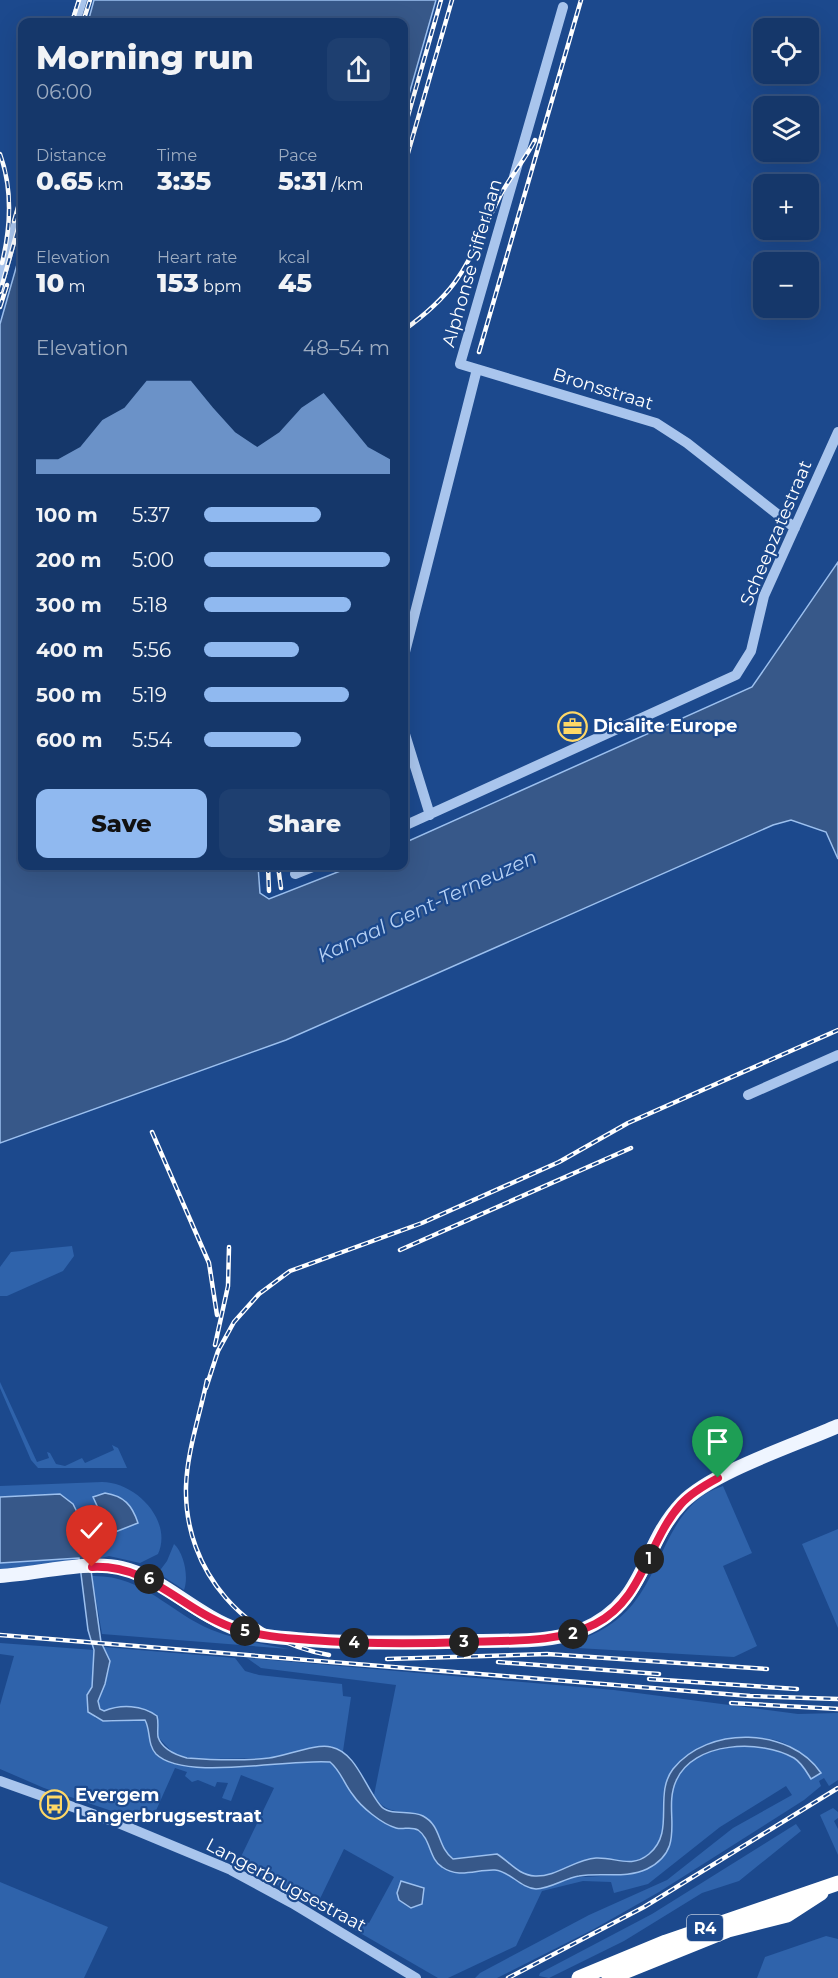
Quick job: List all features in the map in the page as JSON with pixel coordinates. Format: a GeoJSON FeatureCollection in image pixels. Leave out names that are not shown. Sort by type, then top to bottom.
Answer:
{"type":"FeatureCollection","features":[{"type":"Feature","properties":{"kind":"highway","name":"R4"},"geometry":{"type":"LineString","coordinates":[[579,1978],[666,1942],[835,1884]]}},
{"type":"Feature","properties":{"kind":"highway","name":"R4"},"geometry":{"type":"LineString","coordinates":[[609,1978],[728,1930],[787,1915],[835,1884]]}},
{"type":"Feature","properties":{"kind":"main road"},"geometry":{"type":"LineString","coordinates":[[0,1576],[86,1567],[115,1567],[135,1572],[207,1616],[260,1635],[384,1645],[562,1636],[598,1622],[620,1605],[636,1584],[674,1513],[697,1491],[718,1478],[838,1426]]}},
{"type":"Feature","properties":{"kind":"street"},"geometry":{"type":"LineString","coordinates":[[76,18],[82,0]]}},
{"type":"Feature","properties":{"kind":"street","name":"Alphonse Sifferlaan"},"geometry":{"type":"LineString","coordinates":[[408,640],[477,369],[460,364],[563,7]]}},
{"type":"Feature","properties":{"kind":"street"},"geometry":{"type":"LineString","coordinates":[[0,282],[18,218]]}},
{"type":"Feature","properties":{"kind":"street","name":"Bronsstraat"},"geometry":{"type":"LineString","coordinates":[[477,369],[656,423],[687,443],[795,528]]}},
{"type":"Feature","properties":{"kind":"street","name":"Scheepzatestraat"},"geometry":{"type":"LineString","coordinates":[[408,824],[736,675],[751,651],[760,608],[838,432]]}},
{"type":"Feature","properties":{"kind":"street"},"geometry":{"type":"LineString","coordinates":[[408,744],[430,815]]}},
{"type":"Feature","properties":{"kind":"street"},"geometry":{"type":"LineString","coordinates":[[295,874],[305,870]]}},
{"type":"Feature","properties":{"kind":"street"},"geometry":{"type":"LineString","coordinates":[[748,1095],[838,1055]]}},
{"type":"Feature","properties":{"kind":"street","name":"Langerbrugsestraat"},"geometry":{"type":"LineString","coordinates":[[0,1781],[118,1823],[231,1870],[292,1903],[416,1978]]}},
{"type":"Feature","properties":{"kind":"shaded area"},"geometry":{"type":"Polygon","coordinates":[[[72,1246],[74,1256],[63,1271],[7,1296],[0,1296],[0,1267],[11,1252],[72,1246]]]}},
{"type":"Feature","properties":{"kind":"shaded area"},"geometry":{"type":"Polygon","coordinates":[[[0,1382],[37,1462],[49,1458],[47,1452],[56,1464],[65,1466],[82,1458],[85,1463],[114,1450],[112,1445],[118,1448],[127,1468],[38,1468],[31,1460],[0,1388],[0,1382]]]}},
{"type":"Feature","properties":{"kind":"shaded area"},"geometry":{"type":"Polygon","coordinates":[[[102,1482],[127,1489],[139,1496],[148,1506],[156,1517],[160,1529],[161,1541],[158,1554],[140,1563],[109,1556],[90,1561],[89,1555],[97,1552],[60,1494],[0,1497],[0,1486],[102,1482]]]}},
{"type":"Feature","properties":{"kind":"shaded area"},"geometry":{"type":"Polygon","coordinates":[[[723,1486],[752,1553],[723,1566],[757,1646],[734,1657],[577,1648],[576,1641],[607,1627],[633,1604],[644,1589],[679,1520],[705,1494],[723,1486]]]}},
{"type":"Feature","properties":{"kind":"shaded area"},"geometry":{"type":"Polygon","coordinates":[[[838,1529],[838,1628],[802,1544],[838,1529]]]}},
{"type":"Feature","properties":{"kind":"shaded area"},"geometry":{"type":"Polygon","coordinates":[[[174,1544],[185,1565],[184,1590],[158,1573],[167,1561],[174,1544]]]}},
{"type":"Feature","properties":{"kind":"shaded area"},"geometry":{"type":"Polygon","coordinates":[[[79,1557],[79,1563],[0,1571],[0,1563],[79,1557]]]}},
{"type":"Feature","properties":{"kind":"shaded area"},"geometry":{"type":"Polygon","coordinates":[[[92,1576],[126,1581],[212,1630],[240,1639],[289,1649],[102,1634],[92,1576]]]}},
{"type":"Feature","properties":{"kind":"shaded area"},"geometry":{"type":"Polygon","coordinates":[[[0,1643],[94,1650],[92,1687],[95,1718],[111,1722],[145,1720],[157,1752],[173,1764],[215,1768],[330,1762],[361,1803],[389,1823],[398,1827],[411,1828],[422,1834],[439,1865],[450,1871],[490,1869],[521,1877],[558,1878],[623,1874],[649,1868],[660,1860],[667,1850],[675,1781],[684,1768],[696,1758],[711,1752],[728,1748],[764,1748],[794,1758],[802,1765],[811,1779],[821,1773],[799,1753],[786,1744],[772,1739],[756,1738],[719,1744],[686,1760],[674,1770],[666,1782],[661,1837],[651,1852],[631,1862],[606,1858],[588,1859],[543,1876],[528,1875],[497,1854],[453,1859],[445,1850],[433,1823],[421,1815],[386,1808],[374,1795],[396,1685],[261,1668],[247,1658],[614,1690],[798,1714],[838,1713],[838,1780],[829,1786],[824,1778],[819,1781],[821,1786],[804,1800],[659,1892],[594,1929],[497,1978],[475,1978],[480,1973],[589,1915],[667,1880],[733,1828],[792,1795],[786,1786],[720,1827],[648,1884],[614,1893],[611,1882],[583,1881],[542,1891],[516,1946],[448,1978],[438,1978],[355,1930],[361,1919],[369,1923],[394,1877],[344,1849],[316,1907],[238,1863],[274,1788],[241,1775],[231,1801],[222,1798],[228,1783],[217,1782],[215,1787],[198,1780],[192,1782],[185,1776],[187,1772],[175,1768],[150,1824],[44,1788],[0,1769],[0,1705],[14,1656],[0,1654],[0,1643]]]}},
{"type":"Feature","properties":{"kind":"shaded area"},"geometry":{"type":"Polygon","coordinates":[[[103,1647],[235,1658],[245,1671],[259,1675],[342,1684],[343,1696],[351,1697],[343,1751],[329,1746],[267,1758],[197,1759],[175,1755],[158,1737],[157,1716],[138,1708],[124,1707],[104,1711],[100,1706],[100,1694],[110,1666],[103,1647]]]}},
{"type":"Feature","properties":{"kind":"shaded area"},"geometry":{"type":"Polygon","coordinates":[[[833,1808],[838,1812],[838,1818],[834,1821],[838,1829],[838,1855],[820,1815],[833,1808]]]}},
{"type":"Feature","properties":{"kind":"shaded area"},"geometry":{"type":"Polygon","coordinates":[[[796,1824],[801,1831],[739,1881],[702,1893],[624,1941],[549,1978],[539,1976],[540,1973],[652,1914],[796,1824]]]}},
{"type":"Feature","properties":{"kind":"shaded area"},"geometry":{"type":"Polygon","coordinates":[[[0,1882],[108,1927],[84,1978],[0,1978],[0,1882]]]}},
{"type":"Feature","properties":{"kind":"shaded area"},"geometry":{"type":"Polygon","coordinates":[[[826,1936],[838,1939],[838,1978],[757,1978],[765,1957],[826,1936]]]}},
{"type":"Feature","properties":{"kind":"water"},"geometry":{"type":"Polygon","coordinates":[[[94,0],[436,0],[408,98],[408,18],[89,18],[94,0]]]}},
{"type":"Feature","properties":{"kind":"water","name":"Kanaal Gent-Terneuzen"},"geometry":{"type":"Polygon","coordinates":[[[18,261],[18,870],[258,870],[260,893],[269,899],[343,870],[408,870],[408,841],[752,687],[838,562],[838,859],[826,832],[791,820],[773,825],[286,1040],[0,1143],[0,324],[18,261]]]}},
{"type":"Feature","properties":{"kind":"water"},"geometry":{"type":"Polygon","coordinates":[[[105,1493],[117,1496],[126,1502],[138,1523],[110,1534],[93,1497],[105,1493]]]}},
{"type":"Feature","properties":{"kind":"water"},"geometry":{"type":"Polygon","coordinates":[[[60,1494],[73,1504],[97,1552],[89,1556],[101,1642],[110,1661],[105,1684],[98,1701],[100,1709],[104,1711],[117,1707],[131,1707],[151,1712],[157,1716],[158,1737],[163,1745],[187,1758],[259,1759],[325,1746],[340,1750],[354,1763],[384,1809],[418,1814],[429,1820],[437,1831],[444,1849],[453,1859],[497,1854],[519,1871],[535,1876],[551,1874],[588,1859],[636,1861],[649,1854],[657,1845],[663,1824],[667,1779],[673,1769],[688,1755],[707,1745],[727,1739],[749,1737],[770,1740],[790,1747],[807,1758],[821,1773],[811,1779],[802,1765],[794,1758],[764,1748],[729,1747],[697,1758],[685,1768],[676,1781],[672,1793],[672,1829],[667,1851],[660,1860],[639,1872],[622,1875],[579,1876],[536,1889],[525,1886],[500,1871],[461,1873],[448,1871],[435,1859],[425,1838],[418,1830],[390,1826],[366,1810],[330,1762],[213,1768],[170,1762],[153,1750],[145,1720],[103,1721],[88,1712],[87,1695],[92,1687],[94,1650],[88,1630],[79,1558],[0,1563],[0,1497],[60,1494]]]}},
{"type":"Feature","properties":{"kind":"water"},"geometry":{"type":"Polygon","coordinates":[[[401,1881],[424,1888],[422,1904],[411,1908],[399,1900],[397,1893],[401,1881]]]}},
{"type":"Feature","properties":{"kind":"railway"},"geometry":{"type":"LineString","coordinates":[[73,18],[79,0]]}},
{"type":"Feature","properties":{"kind":"railway"},"geometry":{"type":"LineString","coordinates":[[84,18],[90,0]]}},
{"type":"Feature","properties":{"kind":"railway"},"geometry":{"type":"LineString","coordinates":[[408,116],[441,0]]}},
{"type":"Feature","properties":{"kind":"railway"},"geometry":{"type":"LineString","coordinates":[[408,153],[452,0]]}},
{"type":"Feature","properties":{"kind":"railway"},"geometry":{"type":"LineString","coordinates":[[479,352],[581,0]]}},
{"type":"Feature","properties":{"kind":"railway"},"geometry":{"type":"LineString","coordinates":[[408,327],[440,300],[452,286],[471,256],[503,191],[535,140]]}},
{"type":"Feature","properties":{"kind":"railway"},"geometry":{"type":"LineString","coordinates":[[0,154],[9,195],[9,222],[2,263]]}},
{"type":"Feature","properties":{"kind":"railway"},"geometry":{"type":"LineString","coordinates":[[14,221],[18,207]]}},
{"type":"Feature","properties":{"kind":"railway"},"geometry":{"type":"LineString","coordinates":[[0,292],[18,228]]}},
{"type":"Feature","properties":{"kind":"railway"},"geometry":{"type":"LineString","coordinates":[[0,307],[7,285]]}},
{"type":"Feature","properties":{"kind":"railway"},"geometry":{"type":"LineString","coordinates":[[268,870],[269,891]]}},
{"type":"Feature","properties":{"kind":"railway"},"geometry":{"type":"LineString","coordinates":[[279,870],[281,888]]}},
{"type":"Feature","properties":{"kind":"railway"},"geometry":{"type":"LineString","coordinates":[[206,1388],[218,1351],[234,1322],[259,1294],[290,1271],[422,1223],[559,1162],[628,1123],[838,1030]]}},
{"type":"Feature","properties":{"kind":"railway"},"geometry":{"type":"LineString","coordinates":[[152,1132],[209,1263],[217,1315]]}},
{"type":"Feature","properties":{"kind":"railway"},"geometry":{"type":"LineString","coordinates":[[400,1250],[631,1148]]}},
{"type":"Feature","properties":{"kind":"railway"},"geometry":{"type":"LineString","coordinates":[[215,1345],[228,1286],[229,1247]]}},
{"type":"Feature","properties":{"kind":"railway"},"geometry":{"type":"LineString","coordinates":[[207,1380],[191,1447],[186,1487],[188,1518],[196,1547],[208,1574],[226,1598],[247,1618],[271,1635],[299,1647],[329,1655]]}},
{"type":"Feature","properties":{"kind":"railway"},"geometry":{"type":"LineString","coordinates":[[0,1635],[750,1696],[838,1699]]}},
{"type":"Feature","properties":{"kind":"railway"},"geometry":{"type":"LineString","coordinates":[[387,1659],[547,1654],[767,1669]]}},
{"type":"Feature","properties":{"kind":"railway"},"geometry":{"type":"LineString","coordinates":[[498,1662],[659,1674]]}},
{"type":"Feature","properties":{"kind":"railway"},"geometry":{"type":"LineString","coordinates":[[649,1679],[797,1689]]}},
{"type":"Feature","properties":{"kind":"railway"},"geometry":{"type":"LineString","coordinates":[[731,1703],[838,1709]]}},
{"type":"Feature","properties":{"kind":"railway"},"geometry":{"type":"LineString","coordinates":[[508,1978],[644,1907],[838,1788]]}},
{"type":"Feature","properties":{"kind":"place","name":"Dicalite Europe"},"geometry":{"type":"Point","coordinates":[572,726]}},
{"type":"Feature","properties":{"kind":"place","name":"Evergem Langerbrugsestraat"},"geometry":{"type":"Point","coordinates":[54,1805]}},
{"type":"Feature","properties":{"kind":"route"},"geometry":{"type":"LineString","coordinates":[[92,1567],[115,1567],[135,1572],[216,1621],[260,1635],[384,1645],[562,1636],[586,1629],[620,1605],[630,1594],[644,1571],[658,1540],[674,1513],[697,1491],[718,1478]]}}]}
